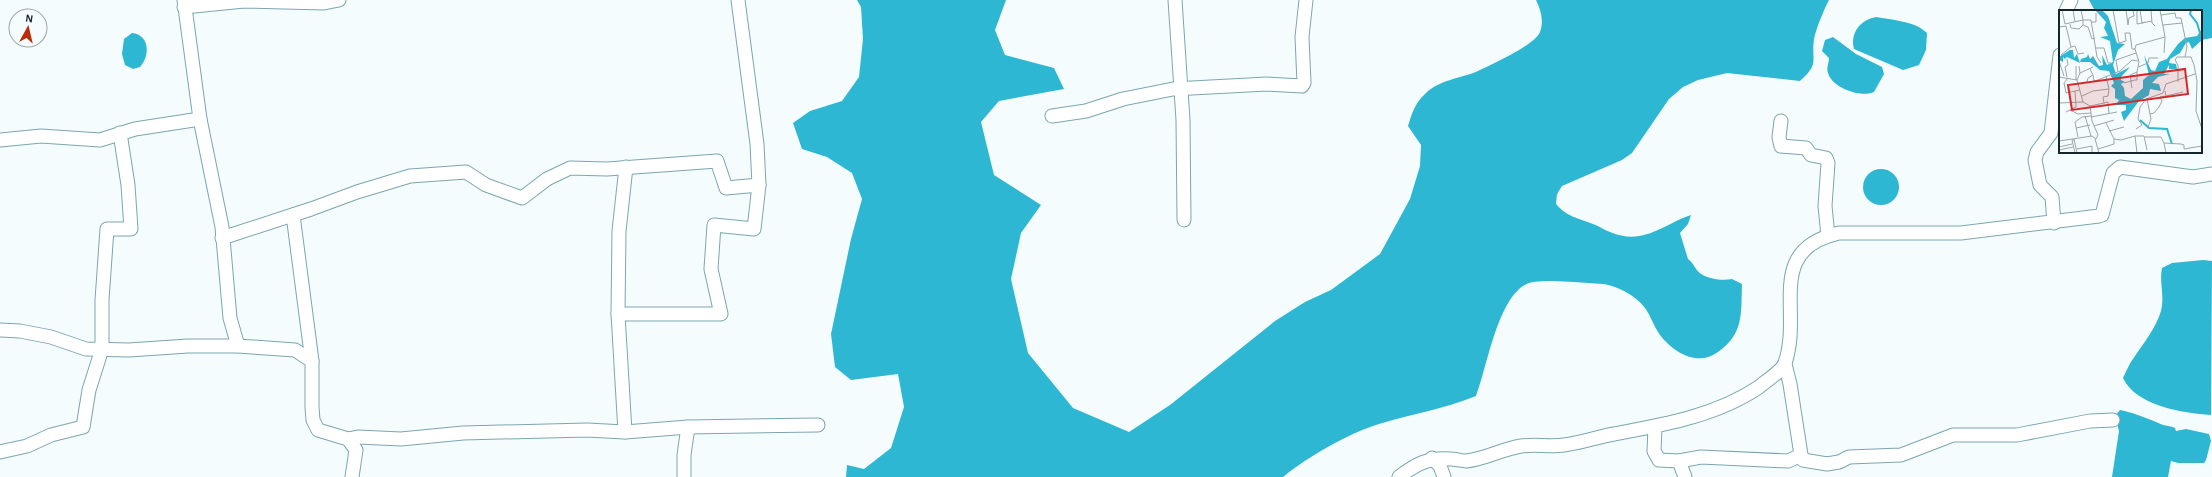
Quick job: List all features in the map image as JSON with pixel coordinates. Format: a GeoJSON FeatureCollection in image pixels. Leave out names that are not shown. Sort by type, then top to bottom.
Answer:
{"type":"FeatureCollection","features":[{"type":"Feature","properties":{"kind":"street"},"geometry":{"type":"LineString","coordinates":[[238,346],[230,318],[222,227],[200,119],[184,4],[244,1],[324,3],[338,0]]}},
{"type":"Feature","properties":{"kind":"street"},"geometry":{"type":"LineString","coordinates":[[618,314],[721,314],[711,269],[714,225],[754,229],[759,185],[757,144],[738,0]]}},
{"type":"Feature","properties":{"kind":"street"},"geometry":{"type":"LineString","coordinates":[[1175,0],[1180,89],[1184,220]]}},
{"type":"Feature","properties":{"kind":"street"},"geometry":{"type":"LineString","coordinates":[[1052,116],[1086,111],[1123,99],[1180,89],[1267,84],[1293,87],[1304,85],[1302,37],[1306,0]]}},
{"type":"Feature","properties":{"kind":"street"},"geometry":{"type":"LineString","coordinates":[[2066,10],[2071,0]]}},
{"type":"Feature","properties":{"kind":"street"},"geometry":{"type":"LineString","coordinates":[[2054,223],[2052,197],[2040,185],[2035,160],[2037,152],[2051,133],[2059,64]]}},
{"type":"Feature","properties":{"kind":"street"},"geometry":{"type":"LineString","coordinates":[[0,140],[41,136],[100,140],[120,133],[173,122],[200,119]]}},
{"type":"Feature","properties":{"kind":"street"},"geometry":{"type":"LineString","coordinates":[[1781,121],[1779,137],[1781,146],[1806,148],[1811,155],[1826,158],[1828,163],[1825,206],[1828,236]]}},
{"type":"Feature","properties":{"kind":"street"},"geometry":{"type":"LineString","coordinates":[[0,452],[27,446],[51,435],[83,427],[90,390],[102,349],[102,300],[107,229],[132,228],[128,185],[120,133]]}},
{"type":"Feature","properties":{"kind":"street"},"geometry":{"type":"LineString","coordinates":[[222,238],[357,192],[410,176],[466,172],[486,185],[522,198],[547,179],[570,168],[626,167],[717,161],[726,188],[759,185]]}},
{"type":"Feature","properties":{"kind":"street"},"geometry":{"type":"LineString","coordinates":[[625,432],[618,314],[619,231],[626,167]]}},
{"type":"Feature","properties":{"kind":"street"},"geometry":{"type":"LineString","coordinates":[[2113,420],[2090,421],[2017,435],[1953,435],[1901,455],[1849,457],[1839,462],[1827,464],[1803,460],[1790,384],[1785,364],[1791,327],[1789,282],[1794,264],[1813,242],[1828,236],[1847,233],[1960,233],[2054,223],[2101,216],[2113,173],[2120,167],[2193,177],[2212,174]]}},
{"type":"Feature","properties":{"kind":"street"},"geometry":{"type":"LineString","coordinates":[[293,215],[312,362],[313,420],[318,430],[348,439],[358,437],[401,439],[463,433],[587,430],[625,432],[688,427],[818,425]]}},
{"type":"Feature","properties":{"kind":"street"},"geometry":{"type":"LineString","coordinates":[[0,330],[20,331],[51,337],[86,349],[238,346],[294,350],[312,362]]}},
{"type":"Feature","properties":{"kind":"street"},"geometry":{"type":"LineString","coordinates":[[1399,477],[1418,463],[1432,458],[1465,461],[1504,449],[1522,446],[1562,445],[1655,427],[1698,416],[1744,396],[1772,376],[1785,364]]}},
{"type":"Feature","properties":{"kind":"street"},"geometry":{"type":"LineString","coordinates":[[684,477],[684,455],[688,427]]}},
{"type":"Feature","properties":{"kind":"street"},"geometry":{"type":"LineString","coordinates":[[1655,427],[1654,451],[1659,460],[1679,461],[1701,457],[1788,460],[1801,455]]}},
{"type":"Feature","properties":{"kind":"street"},"geometry":{"type":"LineString","coordinates":[[348,439],[356,450],[352,477]]}},
{"type":"Feature","properties":{"kind":"street"},"geometry":{"type":"LineString","coordinates":[[1432,458],[1440,466],[1444,477]]}},
{"type":"Feature","properties":{"kind":"street"},"geometry":{"type":"LineString","coordinates":[[1679,461],[1685,477]]}},
{"type":"Feature","properties":{"kind":"water"},"geometry":{"type":"Polygon","coordinates":[[[857,0],[1006,0],[995,30],[1005,55],[1054,68],[1064,89],[999,101],[981,122],[994,175],[1041,205],[1021,233],[1011,279],[1028,353],[1073,408],[1129,432],[1170,405],[1275,321],[1305,302],[1331,290],[1380,254],[1410,199],[1420,166],[1421,145],[1408,126],[1416,105],[1425,94],[1437,85],[1478,71],[1530,43],[1540,32],[1541,28],[1541,12],[1536,0],[1829,0],[1820,19],[1814,39],[1812,66],[1800,81],[1727,73],[1698,80],[1683,87],[1669,99],[1632,153],[1622,160],[1562,186],[1557,194],[1556,204],[1564,212],[1622,236],[1632,237],[1652,232],[1691,215],[1688,224],[1680,233],[1688,259],[1704,276],[1724,280],[1732,279],[1742,284],[1741,314],[1737,330],[1733,338],[1726,345],[1718,352],[1710,356],[1695,358],[1687,356],[1672,347],[1660,335],[1641,303],[1632,295],[1621,289],[1604,284],[1559,281],[1533,282],[1521,287],[1511,298],[1503,313],[1490,349],[1476,396],[1367,428],[1341,440],[1304,461],[1283,477],[846,477],[847,465],[864,469],[891,448],[904,407],[898,374],[851,380],[835,367],[831,334],[851,239],[862,199],[852,173],[827,157],[802,149],[793,123],[810,111],[842,101],[859,77],[863,39],[861,7],[857,0]]]}},
{"type":"Feature","properties":{"kind":"water"},"geometry":{"type":"Polygon","coordinates":[[[2089,0],[2212,0],[2212,38],[2202,40],[2202,10],[2094,10],[2089,0]]]}},
{"type":"Feature","properties":{"kind":"water"},"geometry":{"type":"Polygon","coordinates":[[[1876,17],[1910,23],[1927,33],[1926,50],[1919,65],[1903,70],[1854,49],[1853,43],[1855,33],[1858,28],[1865,21],[1876,17]]]}},
{"type":"Feature","properties":{"kind":"water"},"geometry":{"type":"Polygon","coordinates":[[[132,33],[142,38],[145,42],[147,52],[146,57],[140,67],[133,69],[125,65],[122,54],[124,39],[132,33]]]}},
{"type":"Feature","properties":{"kind":"water"},"geometry":{"type":"Polygon","coordinates":[[[1833,37],[1856,54],[1882,67],[1884,74],[1874,92],[1868,94],[1855,93],[1841,87],[1831,78],[1827,69],[1829,58],[1822,51],[1825,40],[1833,37]]]}},
{"type":"Feature","properties":{"kind":"water"},"geometry":{"type":"Polygon","coordinates":[[[1881,169],[1891,172],[1896,177],[1899,187],[1896,197],[1891,202],[1881,205],[1871,202],[1866,197],[1863,187],[1866,177],[1871,172],[1881,169]]]}},
{"type":"Feature","properties":{"kind":"water"},"geometry":{"type":"Polygon","coordinates":[[[2203,260],[2212,261],[2211,415],[2174,410],[2149,401],[2129,388],[2123,378],[2130,363],[2149,336],[2159,317],[2162,305],[2162,268],[2172,263],[2203,260]]]}},
{"type":"Feature","properties":{"kind":"water"},"geometry":{"type":"Polygon","coordinates":[[[2120,410],[2137,414],[2163,425],[2174,427],[2176,431],[2186,429],[2209,434],[2211,441],[2206,460],[2204,463],[2178,463],[2171,461],[2168,477],[2112,477],[2119,431],[2115,416],[2120,410]]]}}]}
